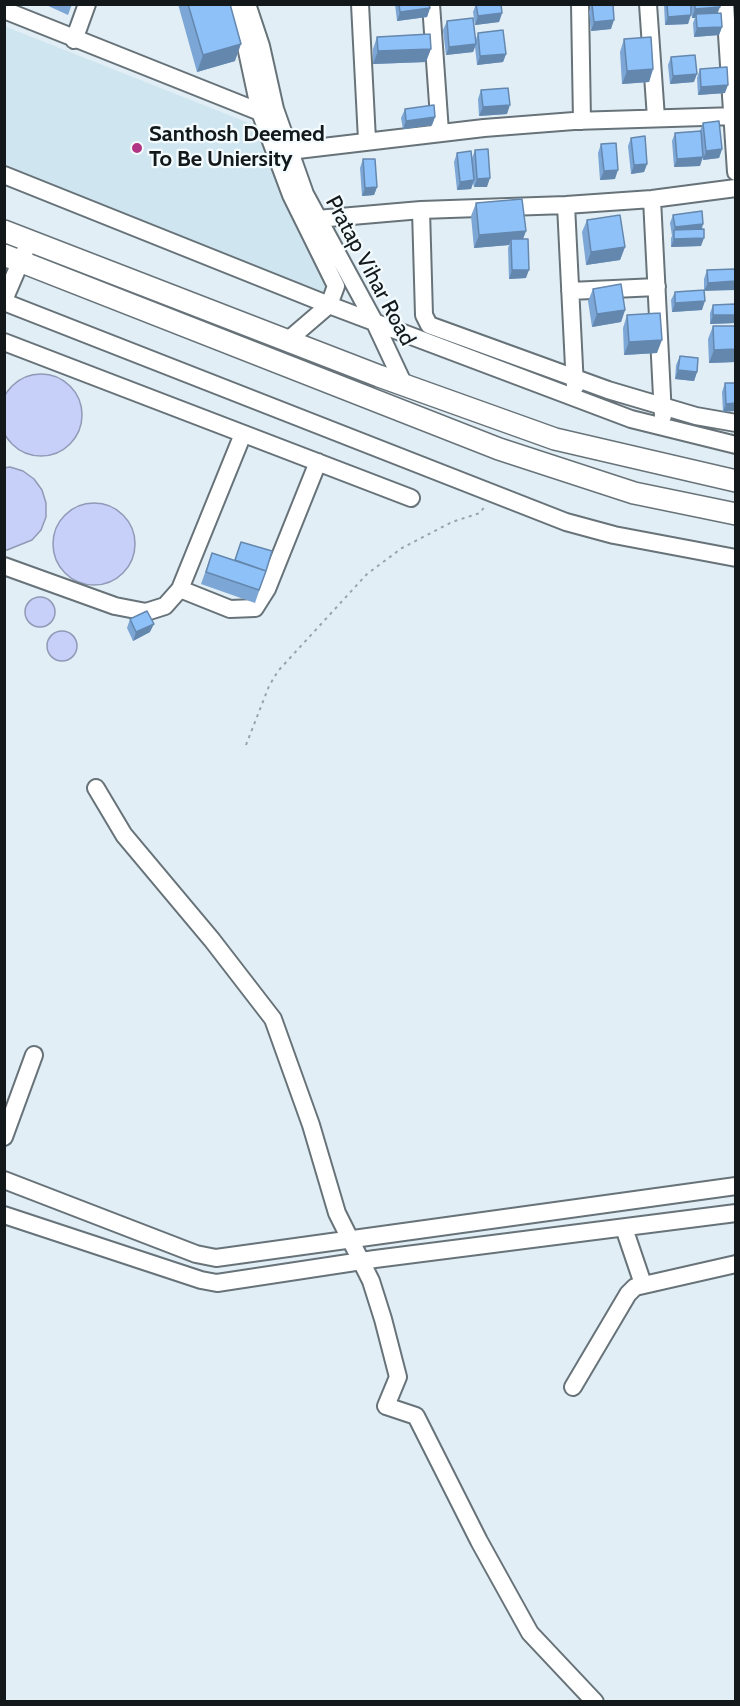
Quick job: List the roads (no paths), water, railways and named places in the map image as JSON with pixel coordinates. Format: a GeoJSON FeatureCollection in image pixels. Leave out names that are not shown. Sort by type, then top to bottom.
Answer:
{"type":"FeatureCollection","features":[{"type":"Feature","properties":{"kind":"main road"},"geometry":{"type":"LineString","coordinates":[[4,231],[287,341],[555,439],[641,461],[735,481]]}},
{"type":"Feature","properties":{"kind":"main road"},"geometry":{"type":"LineString","coordinates":[[12,258],[499,449],[634,493],[735,514]]}},
{"type":"Feature","properties":{"kind":"main road"},"geometry":{"type":"LineString","coordinates":[[634,493],[641,461]]}},
{"type":"Feature","properties":{"kind":"street"},"geometry":{"type":"LineString","coordinates":[[74,40],[87,4]]}},
{"type":"Feature","properties":{"kind":"street","name":"Pratap Vihar Road"},"geometry":{"type":"LineString","coordinates":[[236,4],[291,195],[335,282],[336,291],[329,305]]}},
{"type":"Feature","properties":{"kind":"street","name":"Pratap Vihar Road"},"geometry":{"type":"LineString","coordinates":[[247,4],[261,46],[268,111],[289,151],[317,219],[374,321],[404,385]]}},
{"type":"Feature","properties":{"kind":"street"},"geometry":{"type":"LineString","coordinates":[[360,4],[367,140]]}},
{"type":"Feature","properties":{"kind":"street"},"geometry":{"type":"LineString","coordinates":[[431,4],[440,132]]}},
{"type":"Feature","properties":{"kind":"street"},"geometry":{"type":"LineString","coordinates":[[580,4],[582,121]]}},
{"type":"Feature","properties":{"kind":"street"},"geometry":{"type":"LineString","coordinates":[[648,4],[656,118]]}},
{"type":"Feature","properties":{"kind":"street"},"geometry":{"type":"LineString","coordinates":[[725,4],[732,36],[735,172]]}},
{"type":"Feature","properties":{"kind":"street"},"geometry":{"type":"LineString","coordinates":[[4,10],[74,40],[268,111]]}},
{"type":"Feature","properties":{"kind":"street"},"geometry":{"type":"LineString","coordinates":[[289,151],[440,132],[582,121],[734,116]]}},
{"type":"Feature","properties":{"kind":"street"},"geometry":{"type":"LineString","coordinates":[[4,175],[374,321],[428,334],[574,377],[696,417],[735,423]]}},
{"type":"Feature","properties":{"kind":"street"},"geometry":{"type":"LineString","coordinates":[[317,219],[421,210],[566,205],[652,199],[735,188]]}},
{"type":"Feature","properties":{"kind":"street"},"geometry":{"type":"LineString","coordinates":[[652,199],[663,407],[662,427]]}},
{"type":"Feature","properties":{"kind":"street"},"geometry":{"type":"LineString","coordinates":[[566,205],[576,398]]}},
{"type":"Feature","properties":{"kind":"street"},"geometry":{"type":"LineString","coordinates":[[421,210],[424,315],[428,334]]}},
{"type":"Feature","properties":{"kind":"street"},"geometry":{"type":"LineString","coordinates":[[29,241],[12,258],[4,301],[566,522],[735,558]]}},
{"type":"Feature","properties":{"kind":"street"},"geometry":{"type":"LineString","coordinates":[[570,291],[657,287]]}},
{"type":"Feature","properties":{"kind":"street"},"geometry":{"type":"LineString","coordinates":[[287,341],[329,305]]}},
{"type":"Feature","properties":{"kind":"street"},"geometry":{"type":"LineString","coordinates":[[428,334],[576,398],[662,427],[735,445]]}},
{"type":"Feature","properties":{"kind":"street"},"geometry":{"type":"LineString","coordinates":[[4,342],[411,498]]}},
{"type":"Feature","properties":{"kind":"street"},"geometry":{"type":"LineString","coordinates":[[4,566],[115,606],[138,611],[158,610],[173,599],[180,589],[243,434]]}},
{"type":"Feature","properties":{"kind":"street"},"geometry":{"type":"LineString","coordinates":[[180,589],[230,609],[255,608],[267,589],[318,462]]}},
{"type":"Feature","properties":{"kind":"street"},"geometry":{"type":"LineString","coordinates":[[96,788],[124,835],[212,940],[273,1019],[311,1125],[337,1213],[351,1240],[374,1260]]}},
{"type":"Feature","properties":{"kind":"street"},"geometry":{"type":"LineString","coordinates":[[4,1137],[34,1054]]}},
{"type":"Feature","properties":{"kind":"street"},"geometry":{"type":"LineString","coordinates":[[4,1180],[207,1257],[228,1257],[735,1186]]}},
{"type":"Feature","properties":{"kind":"street"},"geometry":{"type":"LineString","coordinates":[[4,1215],[201,1280],[217,1283],[735,1213]]}},
{"type":"Feature","properties":{"kind":"street"},"geometry":{"type":"LineString","coordinates":[[624,1228],[643,1284]]}},
{"type":"Feature","properties":{"kind":"street"},"geometry":{"type":"LineString","coordinates":[[374,1260],[371,1281],[398,1377],[386,1406],[416,1416],[479,1541],[530,1633],[595,1701]]}},
{"type":"Feature","properties":{"kind":"street"},"geometry":{"type":"LineString","coordinates":[[573,1387],[628,1294],[643,1284],[735,1264]]}},
{"type":"Feature","properties":{"kind":"water"},"geometry":{"type":"Polygon","coordinates":[[[41,374],[57,377],[70,386],[79,399],[82,415],[79,431],[70,444],[57,453],[41,456],[25,453],[12,444],[3,431],[0,415],[3,399],[12,386],[25,377],[41,374]]]}},
{"type":"Feature","properties":{"kind":"water"},"geometry":{"type":"Polygon","coordinates":[[[10,467],[23,471],[34,479],[42,490],[46,503],[46,517],[41,530],[32,540],[4,550],[4,468],[10,467]]]}},
{"type":"Feature","properties":{"kind":"water"},"geometry":{"type":"Polygon","coordinates":[[[94,503],[110,506],[123,515],[132,528],[135,544],[132,560],[123,573],[110,582],[94,585],[78,582],[65,573],[56,560],[53,544],[56,528],[65,515],[78,506],[94,503]]]}},
{"type":"Feature","properties":{"kind":"water"},"geometry":{"type":"Polygon","coordinates":[[[40,597],[51,601],[55,612],[51,623],[40,627],[29,623],[25,612],[29,601],[40,597]]]}},
{"type":"Feature","properties":{"kind":"water"},"geometry":{"type":"Polygon","coordinates":[[[62,631],[73,635],[77,646],[73,657],[62,661],[51,657],[47,646],[51,635],[62,631]]]}},
{"type":"Feature","properties":{"kind":"place","name":"Santhosh Deemed To Be Uniersity"},"geometry":{"type":"Point","coordinates":[137,148]}}]}
